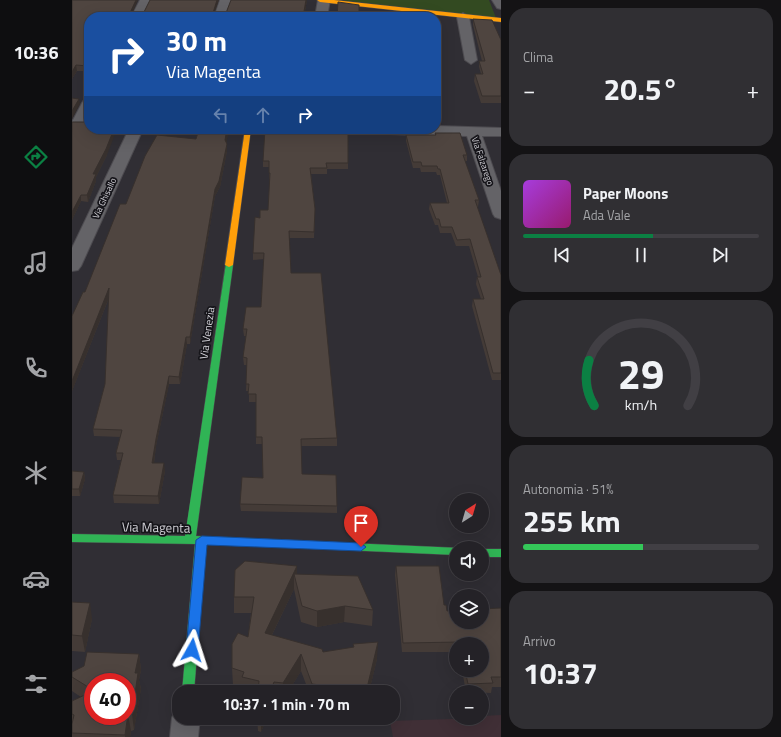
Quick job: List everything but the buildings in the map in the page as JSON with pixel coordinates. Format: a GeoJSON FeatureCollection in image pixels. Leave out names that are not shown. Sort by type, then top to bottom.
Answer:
{"type":"FeatureCollection","features":[{"type":"Feature","properties":{"kind":"street"},"geometry":{"type":"LineString","coordinates":[[140,12],[146,0]]}},
{"type":"Feature","properties":{"kind":"street"},"geometry":{"type":"LineString","coordinates":[[222,12],[226,0]]}},
{"type":"Feature","properties":{"kind":"street"},"geometry":{"type":"LineString","coordinates":[[320,0],[422,12]]}},
{"type":"Feature","properties":{"kind":"street"},"geometry":{"type":"LineString","coordinates":[[322,12],[324,0]]}},
{"type":"Feature","properties":{"kind":"street"},"geometry":{"type":"LineString","coordinates":[[498,0],[501,6]]}},
{"type":"Feature","properties":{"kind":"street"},"geometry":{"type":"LineString","coordinates":[[441,14],[501,20]]}},
{"type":"Feature","properties":{"kind":"street"},"geometry":{"type":"LineString","coordinates":[[463,17],[471,60]]}},
{"type":"Feature","properties":{"kind":"street"},"geometry":{"type":"LineString","coordinates":[[80,124],[84,115]]}},
{"type":"Feature","properties":{"kind":"street"},"geometry":{"type":"LineString","coordinates":[[441,131],[501,132]]}},
{"type":"Feature","properties":{"kind":"street","name":"Via Falzarego"},"geometry":{"type":"LineString","coordinates":[[473,132],[501,214]]}},
{"type":"Feature","properties":{"kind":"street","name":"Via Ghisallo"},"geometry":{"type":"LineString","coordinates":[[72,266],[134,134]]}},
{"type":"Feature","properties":{"kind":"street","name":"Via Venezia"},"geometry":{"type":"LineString","coordinates":[[190,540],[247,134]]}},
{"type":"Feature","properties":{"kind":"street","name":"Via Magenta"},"geometry":{"type":"LineString","coordinates":[[72,538],[202,540],[449,552]]}},
{"type":"Feature","properties":{"kind":"street"},"geometry":{"type":"LineString","coordinates":[[189,685],[202,540]]}},
{"type":"Feature","properties":{"kind":"street"},"geometry":{"type":"LineString","coordinates":[[489,553],[501,554]]}},
{"type":"Feature","properties":{"kind":"street"},"geometry":{"type":"LineString","coordinates":[[184,737],[185,725]]}},
{"type":"Feature","properties":{"kind":"shaded area"},"geometry":{"type":"Polygon","coordinates":[[[501,715],[501,737],[393,737],[391,725],[400,725],[400,721],[449,719],[449,725],[489,725],[489,716],[501,715]]]}},
{"type":"Feature","properties":{"kind":"green space"},"geometry":{"type":"Polygon","coordinates":[[[339,0],[489,0],[496,18],[339,0]]]}},
{"type":"Feature","properties":{"kind":"traffic: fast"},"geometry":{"type":"LineString","coordinates":[[190,540],[229,265]]}},
{"type":"Feature","properties":{"kind":"traffic: fast"},"geometry":{"type":"LineString","coordinates":[[72,538],[201,540],[449,551]]}},
{"type":"Feature","properties":{"kind":"traffic: fast"},"geometry":{"type":"LineString","coordinates":[[189,685],[201,540]]}},
{"type":"Feature","properties":{"kind":"traffic: fast"},"geometry":{"type":"LineString","coordinates":[[489,553],[501,553]]}},
{"type":"Feature","properties":{"kind":"traffic: slow"},"geometry":{"type":"LineString","coordinates":[[320,0],[429,12]]}},
{"type":"Feature","properties":{"kind":"traffic: slow"},"geometry":{"type":"LineString","coordinates":[[441,13],[501,20]]}},
{"type":"Feature","properties":{"kind":"traffic: slow"},"geometry":{"type":"LineString","coordinates":[[229,265],[247,134]]}},
{"type":"Feature","properties":{"kind":"route"},"geometry":{"type":"LineString","coordinates":[[192,650],[202,540],[361,547]]}}]}
